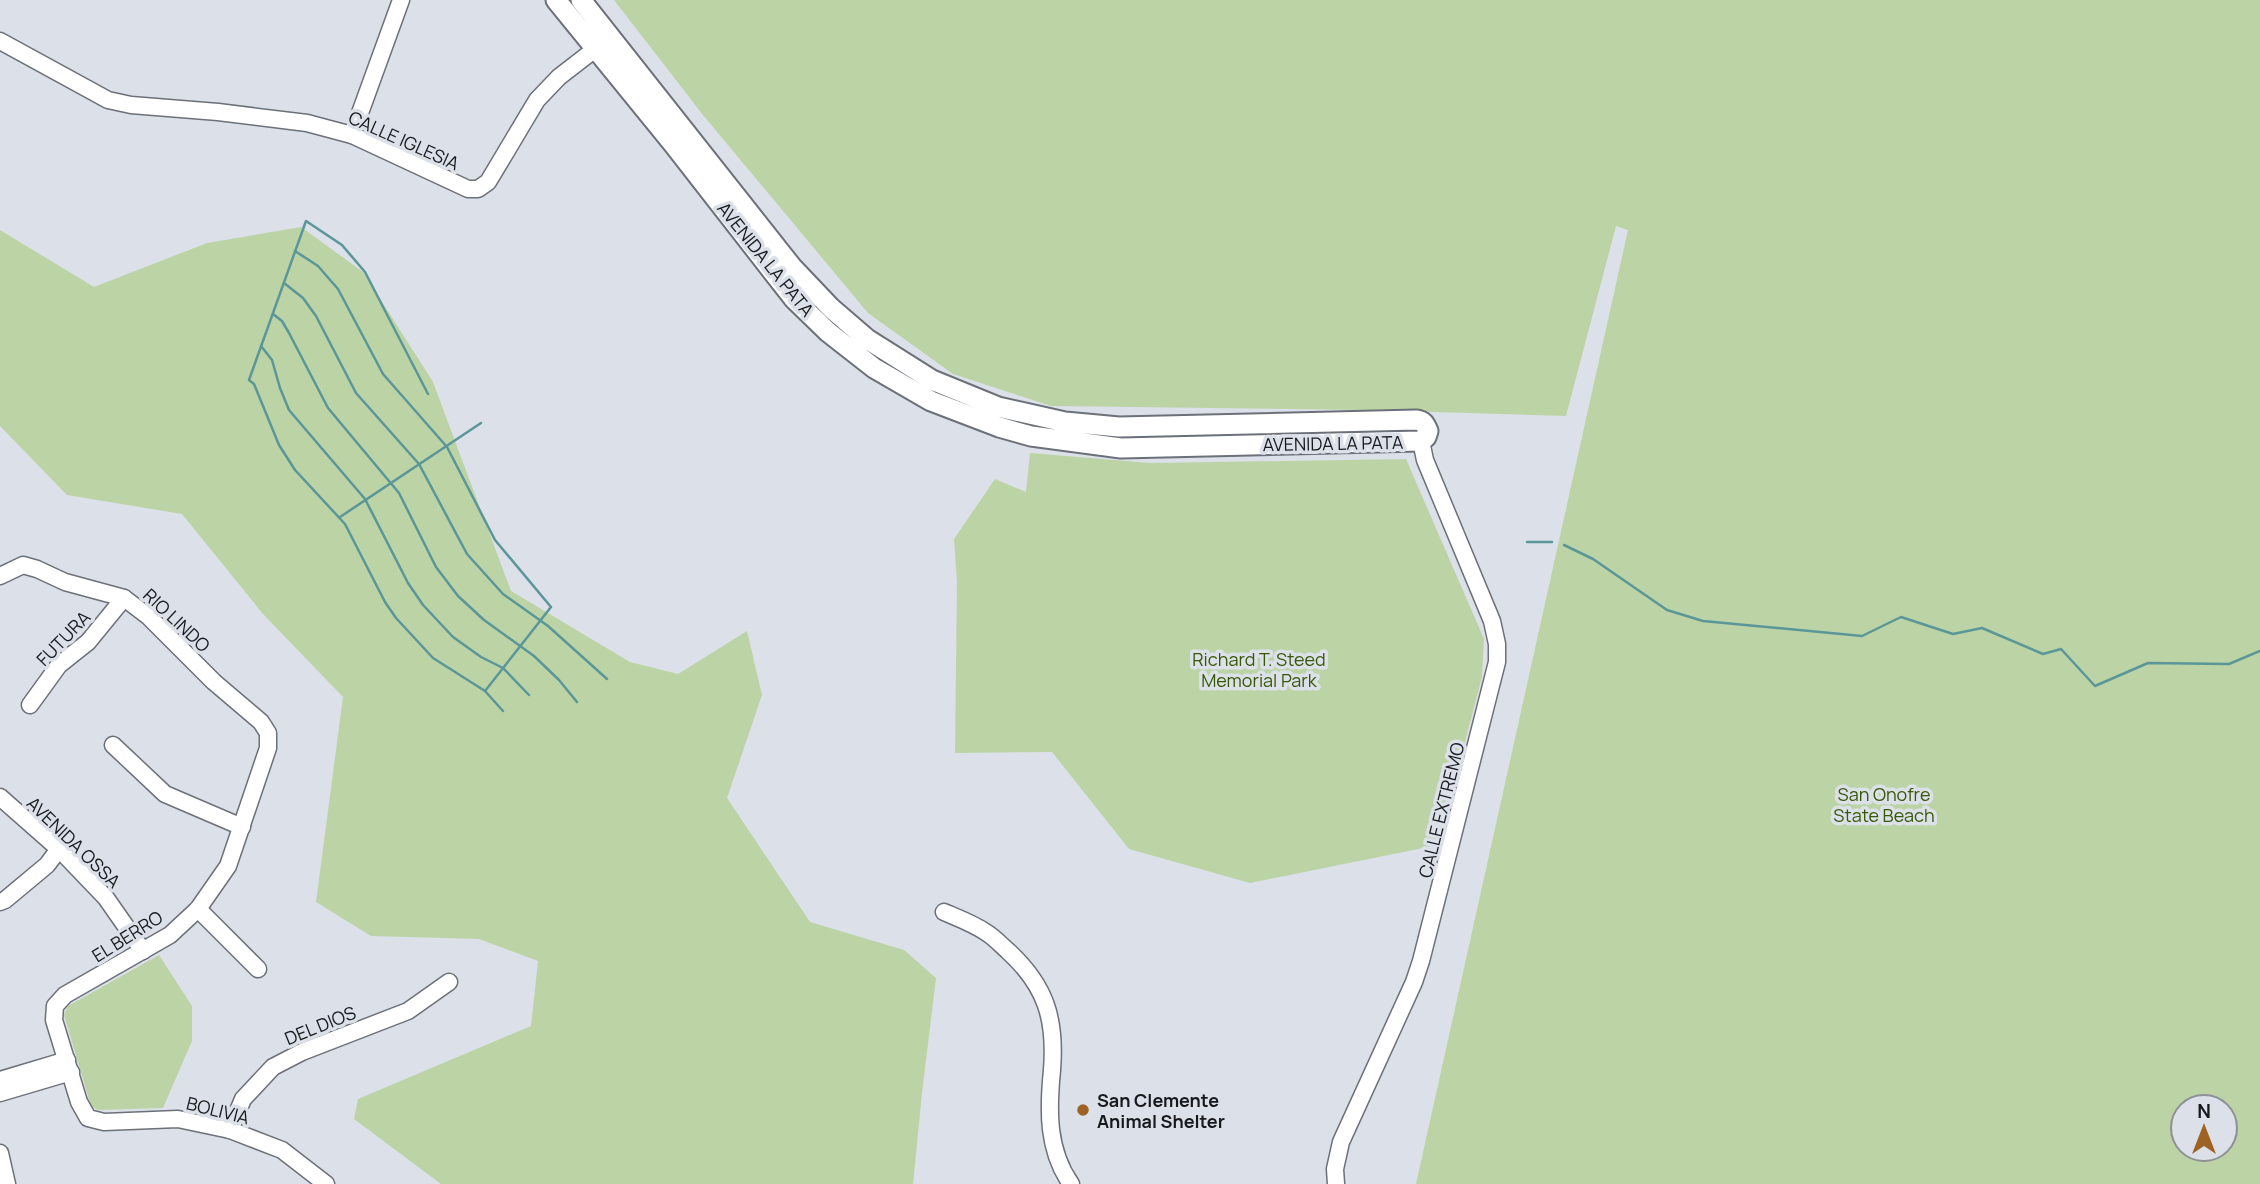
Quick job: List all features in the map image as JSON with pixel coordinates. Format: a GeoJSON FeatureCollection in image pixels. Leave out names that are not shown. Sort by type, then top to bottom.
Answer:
{"type":"FeatureCollection","features":[{"type":"Feature","properties":{"kind":"main road","name":"AVENIDA LA PATA"},"geometry":{"type":"LineString","coordinates":[[556,0],[794,299],[828,332],[874,368],[931,401],[1031,436],[1121,448],[1420,441],[1426,437],[1428,431],[1422,421],[1416,420],[1119,427],[1065,422],[998,407],[932,380],[867,340],[831,308],[792,267],[581,0]]}},
{"type":"Feature","properties":{"kind":"street"},"geometry":{"type":"LineString","coordinates":[[352,135],[401,0]]}},
{"type":"Feature","properties":{"kind":"street","name":"CALLE IGLESIA"},"geometry":{"type":"LineString","coordinates":[[0,41],[108,100],[131,105],[307,123],[352,135],[464,188],[478,189],[488,182],[528,114],[545,91],[610,37]]}},
{"type":"Feature","properties":{"kind":"street","name":"CALLE EXTREMO"},"geometry":{"type":"LineString","coordinates":[[1336,1184],[1335,1169],[1341,1142],[1421,961],[1497,662],[1497,644],[1492,621],[1425,460],[1420,441]]}},
{"type":"Feature","properties":{"kind":"street","name":"RIO LINDO"},"geometry":{"type":"LineString","coordinates":[[0,576],[23,565],[65,582],[124,598],[149,617],[214,682],[261,722],[268,733]]}},
{"type":"Feature","properties":{"kind":"street","name":"FUTURA"},"geometry":{"type":"LineString","coordinates":[[30,705],[59,665],[88,642],[124,598]]}},
{"type":"Feature","properties":{"kind":"street","name":"EL BERRO"},"geometry":{"type":"LineString","coordinates":[[69,1066],[54,1020],[55,1006],[65,995],[170,935],[198,909],[228,866],[268,748],[268,733]]}},
{"type":"Feature","properties":{"kind":"street"},"geometry":{"type":"LineString","coordinates":[[113,745],[165,794],[242,827]]}},
{"type":"Feature","properties":{"kind":"street","name":"AVENIDA OSSA"},"geometry":{"type":"LineString","coordinates":[[0,797],[59,849],[106,898],[143,951]]}},
{"type":"Feature","properties":{"kind":"street"},"geometry":{"type":"LineString","coordinates":[[0,902],[47,865],[59,849]]}},
{"type":"Feature","properties":{"kind":"street"},"geometry":{"type":"LineString","coordinates":[[198,909],[258,969]]}},
{"type":"Feature","properties":{"kind":"street"},"geometry":{"type":"LineString","coordinates":[[944,912],[988,933],[1020,962],[1045,998],[1052,1031],[1049,1123],[1054,1148],[1071,1184]]}},
{"type":"Feature","properties":{"kind":"street","name":"DEL DIOS"},"geometry":{"type":"LineString","coordinates":[[230,1130],[243,1100],[273,1067],[302,1052],[408,1011],[449,982]]}},
{"type":"Feature","properties":{"kind":"street"},"geometry":{"type":"LineString","coordinates":[[0,1080],[69,1066]]}},
{"type":"Feature","properties":{"kind":"street"},"geometry":{"type":"LineString","coordinates":[[0,1093],[69,1066]]}},
{"type":"Feature","properties":{"kind":"street","name":"BOLIVIA"},"geometry":{"type":"LineString","coordinates":[[69,1066],[79,1102],[88,1118],[104,1122],[178,1119],[230,1130],[282,1150],[326,1184]]}},
{"type":"Feature","properties":{"kind":"street"},"geometry":{"type":"LineString","coordinates":[[0,1153],[7,1184]]}},
{"type":"Feature","properties":{"kind":"green space","name":"San Onofre State Beach"},"geometry":{"type":"Polygon","coordinates":[[[614,0],[2260,0],[2260,1184],[1416,1184],[1628,230],[1616,226],[1566,416],[1369,410],[1051,406],[953,374],[868,313],[703,115],[614,0]]]}},
{"type":"Feature","properties":{"kind":"green space"},"geometry":{"type":"Polygon","coordinates":[[[301,227],[363,272],[433,382],[511,591],[630,662],[678,674],[747,631],[762,695],[727,798],[810,922],[904,950],[936,978],[913,1184],[441,1184],[354,1119],[358,1099],[531,1026],[538,961],[479,939],[371,936],[316,902],[343,697],[263,614],[182,514],[67,495],[0,426],[0,230],[94,287],[207,243],[301,227]]]}},
{"type":"Feature","properties":{"kind":"green space","name":"Richard T. Steed Memorial Park"},"geometry":{"type":"Polygon","coordinates":[[[1030,453],[1151,463],[1406,459],[1484,639],[1482,677],[1438,845],[1250,883],[1129,849],[1052,752],[955,753],[957,582],[954,539],[995,479],[1026,492],[1030,453]]]}},
{"type":"Feature","properties":{"kind":"green space"},"geometry":{"type":"Polygon","coordinates":[[[159,955],[192,1006],[192,1041],[163,1108],[98,1110],[91,1106],[64,1015],[68,1006],[159,955]]]}},
{"type":"Feature","properties":{"kind":"waterway"},"geometry":{"type":"LineString","coordinates":[[428,394],[365,272],[342,245],[306,221],[249,380],[254,384],[279,445],[295,470],[345,524],[396,618],[433,658],[485,691]]}},
{"type":"Feature","properties":{"kind":"waterway"},"geometry":{"type":"LineString","coordinates":[[295,251],[318,266],[338,289],[383,374],[447,447],[495,540],[551,607],[485,691],[503,711]]}},
{"type":"Feature","properties":{"kind":"waterway"},"geometry":{"type":"LineString","coordinates":[[284,283],[303,298],[316,316],[356,393],[419,464],[467,554],[503,594],[548,626],[607,679]]}},
{"type":"Feature","properties":{"kind":"waterway"},"geometry":{"type":"LineString","coordinates":[[273,314],[282,321],[328,408],[399,493],[436,567],[458,596],[484,620],[534,656],[577,702]]}},
{"type":"Feature","properties":{"kind":"waterway"},"geometry":{"type":"LineString","coordinates":[[261,346],[272,360],[289,410],[365,499],[408,583],[423,605],[453,637],[481,657],[503,668],[529,695]]}},
{"type":"Feature","properties":{"kind":"waterway"},"geometry":{"type":"LineString","coordinates":[[340,517],[481,423]]}},
{"type":"Feature","properties":{"kind":"waterway"},"geometry":{"type":"LineString","coordinates":[[1527,542],[1552,542]]}},
{"type":"Feature","properties":{"kind":"waterway"},"geometry":{"type":"LineString","coordinates":[[1564,545],[1593,559],[1667,610],[1703,621],[1862,636],[1901,617],[1953,634],[1982,628],[2043,654],[2061,649],[2095,686],[2148,663],[2229,664],[2260,651]]}},
{"type":"Feature","properties":{"kind":"place","name":"San Clemente Animal Shelter"},"geometry":{"type":"Point","coordinates":[1083,1110]}}]}
